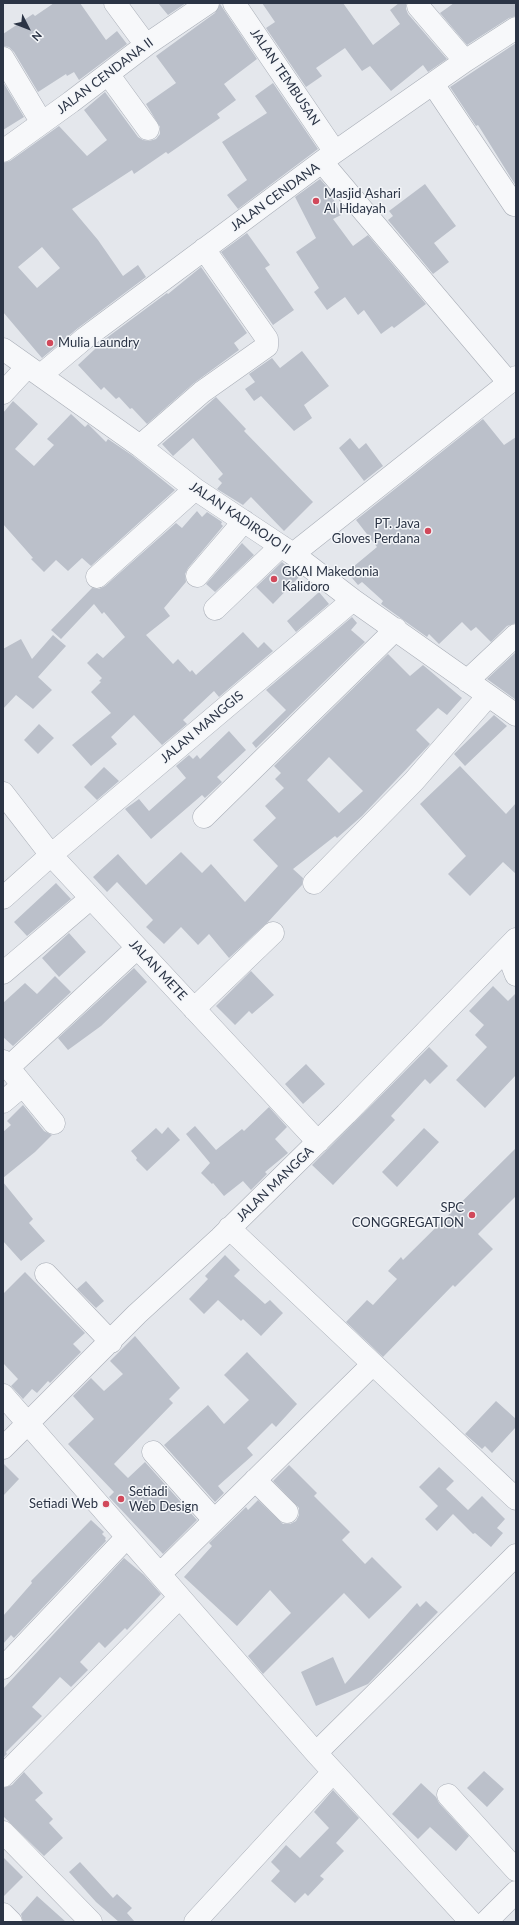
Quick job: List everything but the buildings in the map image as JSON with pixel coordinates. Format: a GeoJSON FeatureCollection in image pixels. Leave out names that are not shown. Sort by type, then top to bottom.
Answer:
{"type":"FeatureCollection","features":[{"type":"Feature","properties":{"kind":"street"},"geometry":{"type":"LineString","coordinates":[[115,3],[146,45]]}},
{"type":"Feature","properties":{"kind":"street","name":"JALAN CENDANA II"},"geometry":{"type":"LineString","coordinates":[[3,151],[146,45],[208,3]]}},
{"type":"Feature","properties":{"kind":"street","name":"JALAN TEMBUSAN"},"geometry":{"type":"LineString","coordinates":[[234,3],[329,157],[513,380]]}},
{"type":"Feature","properties":{"kind":"street"},"geometry":{"type":"LineString","coordinates":[[418,6],[465,61]]}},
{"type":"Feature","properties":{"kind":"street","name":"JALAN CENDANA"},"geometry":{"type":"LineString","coordinates":[[3,392],[84,338],[329,157],[465,61],[516,28]]}},
{"type":"Feature","properties":{"kind":"street"},"geometry":{"type":"LineString","coordinates":[[3,58],[42,123]]}},
{"type":"Feature","properties":{"kind":"street"},"geometry":{"type":"LineString","coordinates":[[108,74],[148,129]]}},
{"type":"Feature","properties":{"kind":"street"},"geometry":{"type":"LineString","coordinates":[[433,84],[514,204]]}},
{"type":"Feature","properties":{"kind":"street"},"geometry":{"type":"LineString","coordinates":[[140,446],[202,392],[267,346],[267,339],[204,249]]}},
{"type":"Feature","properties":{"kind":"street","name":"JALAN KADIROJO II"},"geometry":{"type":"LineString","coordinates":[[3,349],[140,446],[195,488],[287,550],[353,600],[516,715]]}},
{"type":"Feature","properties":{"kind":"street"},"geometry":{"type":"LineString","coordinates":[[215,609],[287,550],[513,380]]}},
{"type":"Feature","properties":{"kind":"street"},"geometry":{"type":"LineString","coordinates":[[97,577],[195,488]]}},
{"type":"Feature","properties":{"kind":"street"},"geometry":{"type":"LineString","coordinates":[[197,576],[244,521]]}},
{"type":"Feature","properties":{"kind":"street","name":"JALAN MANGGIS"},"geometry":{"type":"LineString","coordinates":[[3,898],[51,855],[353,600]]}},
{"type":"Feature","properties":{"kind":"street"},"geometry":{"type":"LineString","coordinates":[[204,817],[396,629]]}},
{"type":"Feature","properties":{"kind":"street"},"geometry":{"type":"LineString","coordinates":[[467,681],[516,635]]}},
{"type":"Feature","properties":{"kind":"street"},"geometry":{"type":"LineString","coordinates":[[314,883],[414,781],[488,696]]}},
{"type":"Feature","properties":{"kind":"street","name":"JALAN METE"},"geometry":{"type":"LineString","coordinates":[[3,793],[51,855],[318,1142]]}},
{"type":"Feature","properties":{"kind":"street"},"geometry":{"type":"LineString","coordinates":[[3,973],[91,898]]}},
{"type":"Feature","properties":{"kind":"street"},"geometry":{"type":"LineString","coordinates":[[194,1009],[273,933]]}},
{"type":"Feature","properties":{"kind":"street"},"geometry":{"type":"LineString","coordinates":[[515,939],[511,962],[516,975]]}},
{"type":"Feature","properties":{"kind":"street","name":"JALAN MANGGA"},"geometry":{"type":"LineString","coordinates":[[3,1448],[111,1342],[137,1314],[318,1142],[515,939]]}},
{"type":"Feature","properties":{"kind":"street"},"geometry":{"type":"LineString","coordinates":[[54,1123],[22,1086],[6,1064],[137,948]]}},
{"type":"Feature","properties":{"kind":"street"},"geometry":{"type":"LineString","coordinates":[[3,1102],[22,1086]]}},
{"type":"Feature","properties":{"kind":"street"},"geometry":{"type":"LineString","coordinates":[[229,1228],[516,1499]]}},
{"type":"Feature","properties":{"kind":"street"},"geometry":{"type":"LineString","coordinates":[[46,1274],[111,1342]]}},
{"type":"Feature","properties":{"kind":"street"},"geometry":{"type":"LineString","coordinates":[[160,1574],[373,1364]]}},
{"type":"Feature","properties":{"kind":"street"},"geometry":{"type":"LineString","coordinates":[[3,1395],[316,1753],[471,1922]]}},
{"type":"Feature","properties":{"kind":"street"},"geometry":{"type":"LineString","coordinates":[[153,1452],[214,1520]]}},
{"type":"Feature","properties":{"kind":"street"},"geometry":{"type":"LineString","coordinates":[[255,1480],[287,1512]]}},
{"type":"Feature","properties":{"kind":"street"},"geometry":{"type":"LineString","coordinates":[[3,1668],[127,1537]]}},
{"type":"Feature","properties":{"kind":"street"},"geometry":{"type":"LineString","coordinates":[[316,1753],[516,1555]]}},
{"type":"Feature","properties":{"kind":"street"},"geometry":{"type":"LineString","coordinates":[[3,1776],[179,1598]]}},
{"type":"Feature","properties":{"kind":"street"},"geometry":{"type":"LineString","coordinates":[[195,1922],[333,1772]]}},
{"type":"Feature","properties":{"kind":"street"},"geometry":{"type":"LineString","coordinates":[[448,1794],[516,1870]]}},
{"type":"Feature","properties":{"kind":"street"},"geometry":{"type":"LineString","coordinates":[[3,1832],[91,1922]]}},
{"type":"Feature","properties":{"kind":"street"},"geometry":{"type":"LineString","coordinates":[[486,1922],[516,1892]]}},
{"type":"Feature","properties":{"kind":"street"},"geometry":{"type":"LineString","coordinates":[[3,1914],[11,1922]]}},
{"type":"Feature","properties":{"kind":"place","name":"Masjid Ashari Al Hidayah"},"geometry":{"type":"Point","coordinates":[316,201]}},
{"type":"Feature","properties":{"kind":"place","name":"Mulia Laundry"},"geometry":{"type":"Point","coordinates":[50,343]}},
{"type":"Feature","properties":{"kind":"place","name":"PT. Java Gloves Perdana"},"geometry":{"type":"Point","coordinates":[428,531]}},
{"type":"Feature","properties":{"kind":"place","name":"GKAI Makedonia Kalidoro"},"geometry":{"type":"Point","coordinates":[274,579]}},
{"type":"Feature","properties":{"kind":"place","name":"SPC CONGGREGATION"},"geometry":{"type":"Point","coordinates":[472,1215]}},
{"type":"Feature","properties":{"kind":"place","name":"Setiadi Web Design"},"geometry":{"type":"Point","coordinates":[121,1499]}},
{"type":"Feature","properties":{"kind":"place","name":"Setiadi Web"},"geometry":{"type":"Point","coordinates":[106,1504]}}]}
